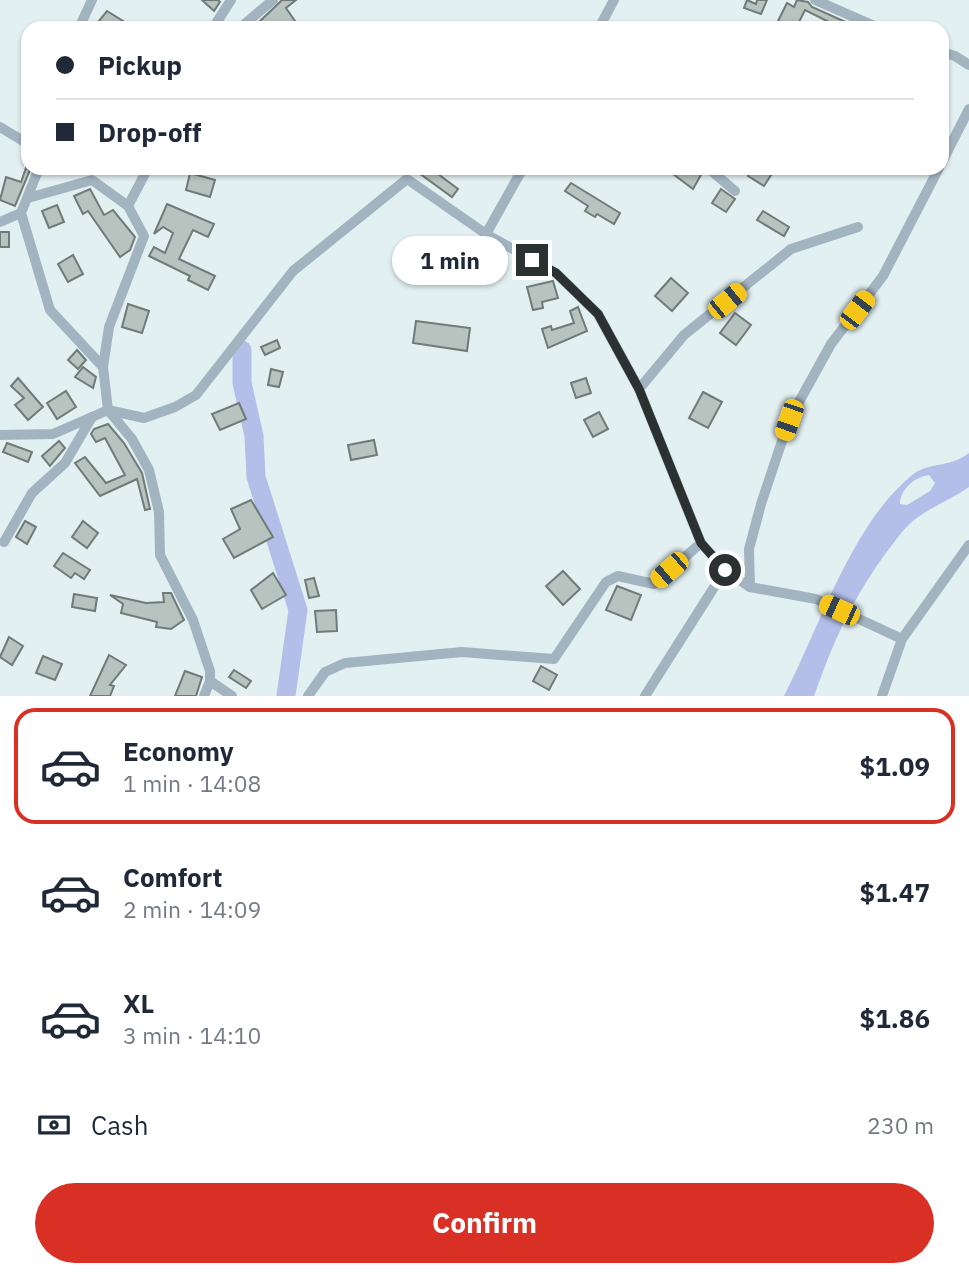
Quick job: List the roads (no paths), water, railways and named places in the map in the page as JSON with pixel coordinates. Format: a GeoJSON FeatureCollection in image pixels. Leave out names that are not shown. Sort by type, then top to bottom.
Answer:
{"type":"FeatureCollection","features":[{"type":"Feature","properties":{"kind":"street"},"geometry":{"type":"LineString","coordinates":[[82,21],[92,0]]}},
{"type":"Feature","properties":{"kind":"street"},"geometry":{"type":"LineString","coordinates":[[218,21],[231,0]]}},
{"type":"Feature","properties":{"kind":"street"},"geometry":{"type":"LineString","coordinates":[[248,21],[273,0]]}},
{"type":"Feature","properties":{"kind":"street"},"geometry":{"type":"LineString","coordinates":[[603,21],[614,0]]}},
{"type":"Feature","properties":{"kind":"street"},"geometry":{"type":"LineString","coordinates":[[815,0],[863,21]]}},
{"type":"Feature","properties":{"kind":"street"},"geometry":{"type":"LineString","coordinates":[[949,54],[969,65]]}},
{"type":"Feature","properties":{"kind":"street"},"geometry":{"type":"LineString","coordinates":[[949,148],[969,109]]}},
{"type":"Feature","properties":{"kind":"street"},"geometry":{"type":"LineString","coordinates":[[0,127],[21,140]]}},
{"type":"Feature","properties":{"kind":"street"},"geometry":{"type":"LineString","coordinates":[[36,175],[21,213],[50,310],[103,367]]}},
{"type":"Feature","properties":{"kind":"street"},"geometry":{"type":"LineString","coordinates":[[128,206],[144,175]]}},
{"type":"Feature","properties":{"kind":"street"},"geometry":{"type":"LineString","coordinates":[[0,435],[53,435],[108,410],[144,418],[196,395],[293,271],[409,175]]}},
{"type":"Feature","properties":{"kind":"street"},"geometry":{"type":"LineString","coordinates":[[486,234],[519,175]]}},
{"type":"Feature","properties":{"kind":"street"},"geometry":{"type":"LineString","coordinates":[[716,175],[735,191]]}},
{"type":"Feature","properties":{"kind":"street"},"geometry":{"type":"LineString","coordinates":[[750,587],[749,550],[789,420],[831,344],[883,276],[935,175]]}},
{"type":"Feature","properties":{"kind":"street"},"geometry":{"type":"LineString","coordinates":[[407,179],[486,234],[556,273],[598,314],[639,389],[701,543],[725,570],[750,587],[816,599],[902,639]]}},
{"type":"Feature","properties":{"kind":"street"},"geometry":{"type":"LineString","coordinates":[[28,198],[92,180],[128,206],[144,236],[109,327],[103,367],[108,410],[132,439],[149,470],[159,512],[160,555],[193,620],[210,671],[210,681],[204,696]]}},
{"type":"Feature","properties":{"kind":"street"},"geometry":{"type":"LineString","coordinates":[[0,222],[21,213]]}},
{"type":"Feature","properties":{"kind":"street"},"geometry":{"type":"LineString","coordinates":[[639,389],[684,335],[791,248],[858,227]]}},
{"type":"Feature","properties":{"kind":"street"},"geometry":{"type":"LineString","coordinates":[[4,542],[32,493],[65,463],[92,417]]}},
{"type":"Feature","properties":{"kind":"street"},"geometry":{"type":"LineString","coordinates":[[308,696],[325,672],[345,663],[462,652],[554,659],[606,582],[618,576],[654,584],[701,543]]}},
{"type":"Feature","properties":{"kind":"street"},"geometry":{"type":"LineString","coordinates":[[882,696],[902,639],[969,545]]}},
{"type":"Feature","properties":{"kind":"street"},"geometry":{"type":"LineString","coordinates":[[645,696],[725,570]]}},
{"type":"Feature","properties":{"kind":"street"},"geometry":{"type":"LineString","coordinates":[[210,681],[232,696]]}},
{"type":"Feature","properties":{"kind":"water"},"geometry":{"type":"Polygon","coordinates":[[[969,453],[969,487],[914,520],[883,557],[843,624],[814,696],[784,696],[838,578],[871,521],[890,496],[918,471],[969,453]],[[929,475],[918,478],[905,489],[900,504],[907,505],[930,491],[935,483],[929,475]]]}},
{"type":"Feature","properties":{"kind":"waterway"},"geometry":{"type":"LineString","coordinates":[[242,350],[242,383],[254,436],[256,477],[298,610],[286,696]]}}]}
